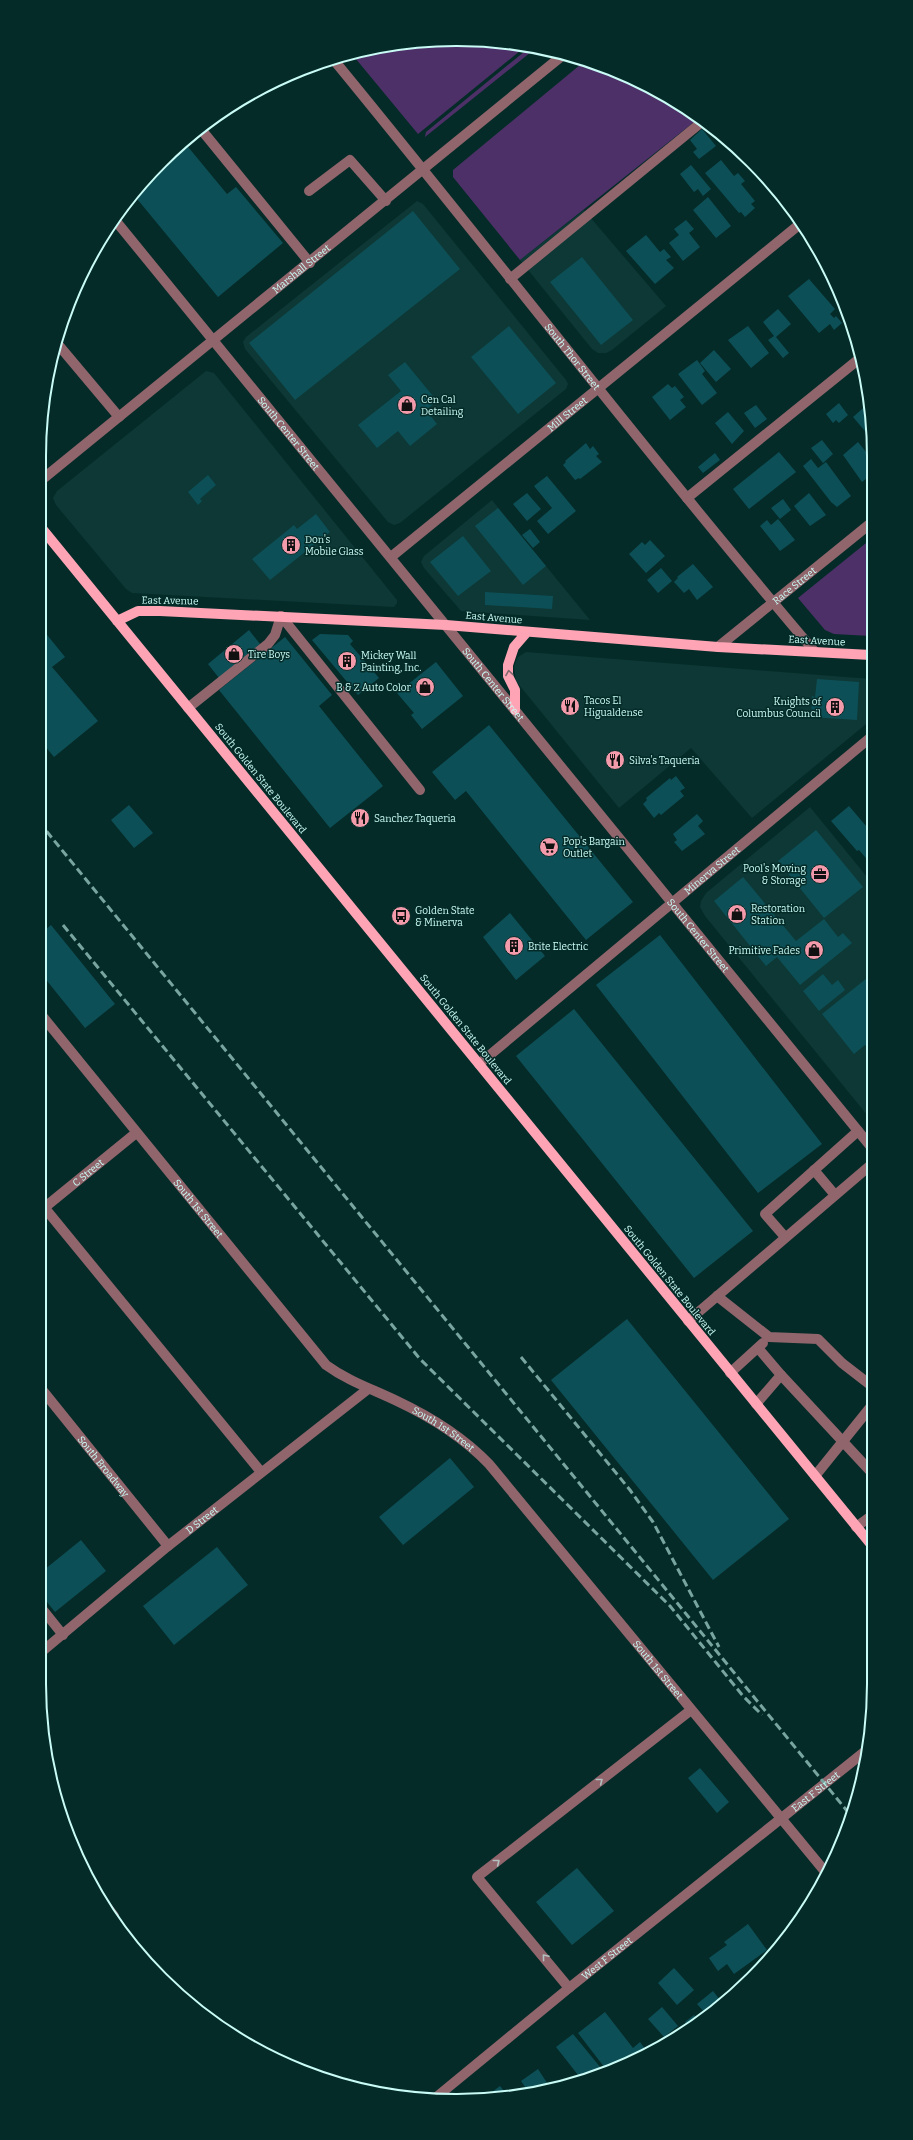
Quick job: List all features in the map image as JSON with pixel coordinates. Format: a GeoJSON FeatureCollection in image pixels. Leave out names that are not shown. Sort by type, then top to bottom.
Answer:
{"type":"FeatureCollection","features":[{"type":"Feature","properties":{"kind":"main road","name":"South Golden State Boulevard"},"geometry":{"type":"LineString","coordinates":[[46,534],[867,1540]]}},
{"type":"Feature","properties":{"kind":"main road","name":"East Avenue"},"geometry":{"type":"LineString","coordinates":[[117,621],[134,612],[147,610],[281,616],[446,625],[718,647],[867,655]]}},
{"type":"Feature","properties":{"kind":"main road"},"geometry":{"type":"LineString","coordinates":[[515,710],[515,690],[508,676],[508,665],[514,647],[527,632]]}},
{"type":"Feature","properties":{"kind":"street","name":"Marshall Street"},"geometry":{"type":"LineString","coordinates":[[46,476],[310,263],[558,59]]}},
{"type":"Feature","properties":{"kind":"street","name":"South Thor Street"},"geometry":{"type":"LineString","coordinates":[[337,64],[424,170],[598,389],[815,652]]}},
{"type":"Feature","properties":{"kind":"street"},"geometry":{"type":"LineString","coordinates":[[510,278],[698,125]]}},
{"type":"Feature","properties":{"kind":"street"},"geometry":{"type":"LineString","coordinates":[[204,133],[310,263]]}},
{"type":"Feature","properties":{"kind":"street"},"geometry":{"type":"LineString","coordinates":[[309,191],[350,160],[386,201]]}},
{"type":"Feature","properties":{"kind":"street","name":"South Center Street"},"geometry":{"type":"LineString","coordinates":[[118,224],[867,1142]]}},
{"type":"Feature","properties":{"kind":"street","name":"Mill Street"},"geometry":{"type":"LineString","coordinates":[[391,558],[797,227]]}},
{"type":"Feature","properties":{"kind":"street"},"geometry":{"type":"LineString","coordinates":[[61,348],[119,417]]}},
{"type":"Feature","properties":{"kind":"street"},"geometry":{"type":"LineString","coordinates":[[687,498],[856,362]]}},
{"type":"Feature","properties":{"kind":"street","name":"Race Street"},"geometry":{"type":"LineString","coordinates":[[718,647],[772,601],[867,526]]}},
{"type":"Feature","properties":{"kind":"street"},"geometry":{"type":"LineString","coordinates":[[188,708],[268,644],[275,635],[281,616]]}},
{"type":"Feature","properties":{"kind":"street"},"geometry":{"type":"LineString","coordinates":[[281,616],[420,790]]}},
{"type":"Feature","properties":{"kind":"street","name":"Minerva Street"},"geometry":{"type":"LineString","coordinates":[[479,1064],[867,740]]}},
{"type":"Feature","properties":{"kind":"street","name":"South 1st Street"},"geometry":{"type":"LineString","coordinates":[[46,1021],[317,1356],[337,1373],[431,1418],[480,1454],[499,1474],[822,1870]]}},
{"type":"Feature","properties":{"kind":"street"},"geometry":{"type":"LineString","coordinates":[[785,1237],[765,1214],[858,1131]]}},
{"type":"Feature","properties":{"kind":"street","name":"C Street"},"geometry":{"type":"LineString","coordinates":[[46,1203],[136,1133]]}},
{"type":"Feature","properties":{"kind":"street"},"geometry":{"type":"LineString","coordinates":[[688,1321],[867,1167]]}},
{"type":"Feature","properties":{"kind":"street"},"geometry":{"type":"LineString","coordinates":[[814,1170],[834,1196]]}},
{"type":"Feature","properties":{"kind":"street"},"geometry":{"type":"LineString","coordinates":[[46,1213],[261,1472]]}},
{"type":"Feature","properties":{"kind":"street"},"geometry":{"type":"LineString","coordinates":[[717,1296],[769,1338],[818,1339],[842,1363],[867,1382]]}},
{"type":"Feature","properties":{"kind":"street"},"geometry":{"type":"LineString","coordinates":[[730,1373],[769,1338]]}},
{"type":"Feature","properties":{"kind":"street"},"geometry":{"type":"LineString","coordinates":[[758,1348],[867,1468]]}},
{"type":"Feature","properties":{"kind":"street"},"geometry":{"type":"LineString","coordinates":[[756,1404],[781,1375]]}},
{"type":"Feature","properties":{"kind":"street","name":"D Street"},"geometry":{"type":"LineString","coordinates":[[46,1648],[168,1546],[368,1389]]}},
{"type":"Feature","properties":{"kind":"street","name":"South Broadway"},"geometry":{"type":"LineString","coordinates":[[46,1395],[168,1546]]}},
{"type":"Feature","properties":{"kind":"street"},"geometry":{"type":"LineString","coordinates":[[815,1476],[867,1412]]}},
{"type":"Feature","properties":{"kind":"street"},"geometry":{"type":"LineString","coordinates":[[856,1527],[867,1519]]}},
{"type":"Feature","properties":{"kind":"street"},"geometry":{"type":"LineString","coordinates":[[46,1614],[63,1635]]}},
{"type":"Feature","properties":{"kind":"street"},"geometry":{"type":"LineString","coordinates":[[569,1988],[477,1878],[691,1710]]}},
{"type":"Feature","properties":{"kind":"street","name":"East F Street"},"geometry":{"type":"LineString","coordinates":[[780,1818],[860,1755]]}},
{"type":"Feature","properties":{"kind":"street","name":"West F Street"},"geometry":{"type":"LineString","coordinates":[[441,2093],[780,1818]]}},
{"type":"Feature","properties":{"kind":"shaded area"},"geometry":{"type":"Polygon","coordinates":[[[430,47],[483,47],[519,51],[418,134],[356,59],[376,54],[430,47]]]}},
{"type":"Feature","properties":{"kind":"shaded area"},"geometry":{"type":"Polygon","coordinates":[[[524,52],[530,53],[425,137],[426,132],[524,52]]]}},
{"type":"Feature","properties":{"kind":"shaded area"},"geometry":{"type":"Polygon","coordinates":[[[580,65],[614,77],[638,88],[662,101],[694,122],[520,260],[453,177],[453,170],[580,65]]]}},
{"type":"Feature","properties":{"kind":"shaded area"},"geometry":{"type":"Polygon","coordinates":[[[417,201],[423,204],[568,384],[566,389],[400,523],[394,525],[388,522],[245,349],[243,342],[246,337],[417,201]]]}},
{"type":"Feature","properties":{"kind":"shaded area"},"geometry":{"type":"Polygon","coordinates":[[[584,210],[666,306],[612,350],[606,353],[598,353],[592,349],[520,260],[584,210]]]}},
{"type":"Feature","properties":{"kind":"shaded area"},"geometry":{"type":"Polygon","coordinates":[[[206,371],[214,373],[397,600],[394,607],[132,593],[126,589],[56,505],[53,498],[57,491],[206,371]]]}},
{"type":"Feature","properties":{"kind":"shaded area"},"geometry":{"type":"Polygon","coordinates":[[[492,500],[590,620],[461,611],[424,568],[421,562],[424,556],[492,500]]]}},
{"type":"Feature","properties":{"kind":"shaded area"},"geometry":{"type":"Polygon","coordinates":[[[867,542],[867,636],[834,634],[825,630],[798,598],[867,542]]]}},
{"type":"Feature","properties":{"kind":"shaded area"},"geometry":{"type":"Polygon","coordinates":[[[526,652],[867,679],[867,723],[752,818],[691,748],[619,808],[516,681],[514,666],[518,657],[526,652]]]}},
{"type":"Feature","properties":{"kind":"shaded area"},"geometry":{"type":"Polygon","coordinates":[[[810,807],[867,877],[867,1115],[705,916],[700,907],[701,901],[706,893],[810,807]]]}},
{"type":"Feature","properties":{"kind":"building"},"geometry":{"type":"Polygon","coordinates":[[[702,129],[716,146],[699,159],[693,152],[697,149],[690,140],[702,129]]]}},
{"type":"Feature","properties":{"kind":"building"},"geometry":{"type":"Polygon","coordinates":[[[188,147],[227,194],[236,187],[283,243],[218,297],[137,199],[166,166],[188,147]]]}},
{"type":"Feature","properties":{"kind":"building"},"geometry":{"type":"Polygon","coordinates":[[[721,160],[734,176],[738,173],[745,181],[741,184],[755,201],[751,204],[755,208],[745,217],[741,212],[739,213],[705,173],[721,160]]]}},
{"type":"Feature","properties":{"kind":"building"},"geometry":{"type":"Polygon","coordinates":[[[691,165],[711,189],[703,196],[698,189],[694,192],[680,174],[691,165]]]}},
{"type":"Feature","properties":{"kind":"building"},"geometry":{"type":"Polygon","coordinates":[[[708,197],[731,226],[716,238],[693,210],[708,197]]]}},
{"type":"Feature","properties":{"kind":"building"},"geometry":{"type":"Polygon","coordinates":[[[413,211],[460,269],[295,400],[249,343],[413,211]]]}},
{"type":"Feature","properties":{"kind":"building"},"geometry":{"type":"Polygon","coordinates":[[[686,220],[694,229],[689,233],[700,247],[683,261],[669,243],[679,235],[674,229],[686,220]]]}},
{"type":"Feature","properties":{"kind":"building"},"geometry":{"type":"Polygon","coordinates":[[[646,235],[660,252],[664,249],[671,257],[666,260],[674,268],[655,284],[626,251],[646,235]]]}},
{"type":"Feature","properties":{"kind":"building"},"geometry":{"type":"Polygon","coordinates":[[[582,257],[633,320],[601,345],[550,282],[582,257]]]}},
{"type":"Feature","properties":{"kind":"building"},"geometry":{"type":"Polygon","coordinates":[[[809,279],[835,309],[830,314],[834,318],[836,316],[842,323],[834,330],[830,324],[819,333],[788,296],[809,279]]]}},
{"type":"Feature","properties":{"kind":"building"},"geometry":{"type":"Polygon","coordinates":[[[778,309],[791,324],[776,337],[789,353],[783,358],[768,340],[774,336],[763,322],[778,309]]]}},
{"type":"Feature","properties":{"kind":"building"},"geometry":{"type":"Polygon","coordinates":[[[509,326],[556,383],[518,414],[471,357],[509,326]]]}},
{"type":"Feature","properties":{"kind":"building"},"geometry":{"type":"Polygon","coordinates":[[[748,326],[769,353],[751,368],[728,340],[748,326]]]}},
{"type":"Feature","properties":{"kind":"building"},"geometry":{"type":"Polygon","coordinates":[[[714,350],[731,369],[716,382],[700,363],[714,350]]]}},
{"type":"Feature","properties":{"kind":"building"},"geometry":{"type":"Polygon","coordinates":[[[697,360],[705,371],[702,374],[717,393],[702,405],[678,374],[697,360]]]}},
{"type":"Feature","properties":{"kind":"building","name":"Cen Cal Detailing"},"geometry":{"type":"Polygon","coordinates":[[[405,362],[437,401],[426,410],[437,424],[410,446],[398,431],[377,448],[358,425],[401,391],[388,375],[405,362]]]}},
{"type":"Feature","properties":{"kind":"building"},"geometry":{"type":"Polygon","coordinates":[[[668,384],[672,388],[675,386],[684,397],[680,400],[686,407],[670,420],[652,397],[668,384]]]}},
{"type":"Feature","properties":{"kind":"building"},"geometry":{"type":"Polygon","coordinates":[[[839,403],[848,415],[839,423],[836,420],[833,423],[826,414],[839,403]]]}},
{"type":"Feature","properties":{"kind":"building"},"geometry":{"type":"Polygon","coordinates":[[[756,405],[767,419],[755,428],[744,413],[756,405]]]}},
{"type":"Feature","properties":{"kind":"building"},"geometry":{"type":"Polygon","coordinates":[[[864,408],[866,432],[853,417],[864,408]]]}},
{"type":"Feature","properties":{"kind":"building"},"geometry":{"type":"Polygon","coordinates":[[[728,412],[744,431],[732,444],[715,423],[728,412]]]}},
{"type":"Feature","properties":{"kind":"building"},"geometry":{"type":"Polygon","coordinates":[[[822,440],[833,454],[823,463],[811,448],[822,440]]]}},
{"type":"Feature","properties":{"kind":"building"},"geometry":{"type":"Polygon","coordinates":[[[858,442],[867,453],[867,478],[862,482],[843,455],[858,442]]]}},
{"type":"Feature","properties":{"kind":"building"},"geometry":{"type":"Polygon","coordinates":[[[586,443],[590,449],[593,446],[599,454],[596,456],[602,462],[580,479],[575,480],[563,465],[566,462],[565,461],[586,443]]]}},
{"type":"Feature","properties":{"kind":"building"},"geometry":{"type":"Polygon","coordinates":[[[779,452],[796,472],[749,509],[733,489],[779,452]]]}},
{"type":"Feature","properties":{"kind":"building"},"geometry":{"type":"Polygon","coordinates":[[[715,453],[720,460],[703,473],[698,467],[715,453]]]}},
{"type":"Feature","properties":{"kind":"building"},"geometry":{"type":"Polygon","coordinates":[[[811,459],[818,468],[826,462],[851,496],[837,507],[831,502],[803,466],[811,459]]]}},
{"type":"Feature","properties":{"kind":"building"},"geometry":{"type":"Polygon","coordinates":[[[208,475],[216,485],[200,499],[202,501],[198,505],[188,492],[208,475]]]}},
{"type":"Feature","properties":{"kind":"building"},"geometry":{"type":"Polygon","coordinates":[[[547,476],[576,511],[548,534],[537,521],[552,508],[534,486],[547,476]]]}},
{"type":"Feature","properties":{"kind":"building"},"geometry":{"type":"Polygon","coordinates":[[[527,493],[541,509],[527,521],[513,504],[527,493]]]}},
{"type":"Feature","properties":{"kind":"building"},"geometry":{"type":"Polygon","coordinates":[[[809,493],[826,515],[810,526],[794,506],[809,493]]]}},
{"type":"Feature","properties":{"kind":"building"},"geometry":{"type":"Polygon","coordinates":[[[783,499],[791,510],[780,519],[771,508],[783,499]]]}},
{"type":"Feature","properties":{"kind":"building"},"geometry":{"type":"Polygon","coordinates":[[[498,508],[546,566],[523,585],[475,526],[498,508]]]}},
{"type":"Feature","properties":{"kind":"building","name":"Don's Mobile Glass"},"geometry":{"type":"Polygon","coordinates":[[[316,514],[330,532],[270,580],[252,559],[294,525],[297,529],[316,514]]]}},
{"type":"Feature","properties":{"kind":"building"},"geometry":{"type":"Polygon","coordinates":[[[778,519],[795,540],[780,551],[760,526],[767,520],[771,525],[778,519]]]}},
{"type":"Feature","properties":{"kind":"building"},"geometry":{"type":"Polygon","coordinates":[[[530,529],[540,542],[533,548],[522,535],[530,529]]]}},
{"type":"Feature","properties":{"kind":"building"},"geometry":{"type":"Polygon","coordinates":[[[463,536],[491,571],[458,596],[430,562],[463,536]]]}},
{"type":"Feature","properties":{"kind":"building"},"geometry":{"type":"Polygon","coordinates":[[[650,540],[665,556],[646,573],[629,554],[642,542],[645,545],[650,540]]]}},
{"type":"Feature","properties":{"kind":"building"},"geometry":{"type":"Polygon","coordinates":[[[693,564],[713,587],[697,600],[689,589],[684,593],[674,582],[678,578],[677,577],[693,564]]]}},
{"type":"Feature","properties":{"kind":"building"},"geometry":{"type":"Polygon","coordinates":[[[661,568],[672,581],[658,593],[647,580],[661,568]]]}},
{"type":"Feature","properties":{"kind":"building"},"geometry":{"type":"Polygon","coordinates":[[[485,592],[553,596],[552,609],[485,605],[485,592]]]}},
{"type":"Feature","properties":{"kind":"building","name":"Tire Boys"},"geometry":{"type":"Polygon","coordinates":[[[249,630],[260,644],[219,678],[208,664],[249,630]]]}},
{"type":"Feature","properties":{"kind":"building"},"geometry":{"type":"Polygon","coordinates":[[[46,634],[65,657],[52,667],[98,721],[54,757],[46,747],[46,634]]]}},
{"type":"Feature","properties":{"kind":"building","name":"Mickey Wall Painting, Inc."},"geometry":{"type":"Polygon","coordinates":[[[320,634],[348,635],[353,641],[350,644],[379,678],[358,695],[312,640],[320,634]]]}},
{"type":"Feature","properties":{"kind":"building"},"geometry":{"type":"Polygon","coordinates":[[[285,637],[332,695],[319,706],[383,786],[330,828],[219,690],[285,637]]]}},
{"type":"Feature","properties":{"kind":"building"},"geometry":{"type":"Polygon","coordinates":[[[436,662],[463,696],[422,729],[411,715],[414,713],[397,693],[436,662]]]}},
{"type":"Feature","properties":{"kind":"building","name":"Knights of Columbus Council"},"geometry":{"type":"Polygon","coordinates":[[[817,679],[859,682],[857,720],[811,717],[812,696],[815,697],[817,679]]]}},
{"type":"Feature","properties":{"kind":"building","name":"Pop's Bargain Outlet"},"geometry":{"type":"Polygon","coordinates":[[[489,725],[633,902],[586,940],[466,791],[455,800],[432,772],[489,725]]]}},
{"type":"Feature","properties":{"kind":"building"},"geometry":{"type":"Polygon","coordinates":[[[676,776],[685,788],[680,791],[684,796],[661,815],[659,813],[654,818],[643,804],[647,800],[646,798],[670,778],[671,780],[676,776]]]}},
{"type":"Feature","properties":{"kind":"building"},"geometry":{"type":"Polygon","coordinates":[[[129,805],[153,833],[134,848],[111,820],[129,805]]]}},
{"type":"Feature","properties":{"kind":"building"},"geometry":{"type":"Polygon","coordinates":[[[849,806],[867,827],[867,859],[859,850],[857,851],[831,821],[849,806]]]}},
{"type":"Feature","properties":{"kind":"building"},"geometry":{"type":"Polygon","coordinates":[[[697,814],[703,821],[698,826],[705,834],[682,851],[674,842],[677,840],[673,834],[697,814]]]}},
{"type":"Feature","properties":{"kind":"building","name":"Pool's Moving & Storage"},"geometry":{"type":"Polygon","coordinates":[[[816,830],[863,887],[824,918],[778,861],[816,830]]]}},
{"type":"Feature","properties":{"kind":"building"},"geometry":{"type":"Polygon","coordinates":[[[743,877],[796,941],[824,919],[838,937],[843,933],[852,943],[800,985],[777,957],[766,966],[714,901],[743,877]]]}},
{"type":"Feature","properties":{"kind":"building","name":"Brite Electric"},"geometry":{"type":"Polygon","coordinates":[[[510,913],[545,956],[516,980],[483,937],[510,913]]]}},
{"type":"Feature","properties":{"kind":"building"},"geometry":{"type":"Polygon","coordinates":[[[51,925],[115,1004],[85,1028],[46,980],[46,929],[51,925]]]}},
{"type":"Feature","properties":{"kind":"building"},"geometry":{"type":"Polygon","coordinates":[[[660,935],[822,1144],[758,1193],[596,985],[660,935]]]}},
{"type":"Feature","properties":{"kind":"building"},"geometry":{"type":"Polygon","coordinates":[[[823,974],[832,985],[838,980],[845,990],[819,1011],[803,991],[823,974]]]}},
{"type":"Feature","properties":{"kind":"building"},"geometry":{"type":"Polygon","coordinates":[[[867,978],[867,1048],[865,1045],[854,1054],[822,1014],[867,978]]]}},
{"type":"Feature","properties":{"kind":"building"},"geometry":{"type":"Polygon","coordinates":[[[574,1009],[753,1231],[694,1278],[516,1056],[574,1009]]]}},
{"type":"Feature","properties":{"kind":"building"},"geometry":{"type":"Polygon","coordinates":[[[627,1319],[789,1519],[713,1580],[551,1380],[627,1319]]]}},
{"type":"Feature","properties":{"kind":"building"},"geometry":{"type":"Polygon","coordinates":[[[450,1458],[474,1487],[403,1545],[379,1517],[450,1458]]]}},
{"type":"Feature","properties":{"kind":"building"},"geometry":{"type":"Polygon","coordinates":[[[81,1540],[106,1571],[55,1612],[46,1601],[46,1568],[81,1540]]]}},
{"type":"Feature","properties":{"kind":"building"},"geometry":{"type":"Polygon","coordinates":[[[217,1547],[248,1585],[174,1645],[143,1606],[217,1547]]]}},
{"type":"Feature","properties":{"kind":"building"},"geometry":{"type":"Polygon","coordinates":[[[700,1768],[729,1802],[717,1813],[688,1778],[700,1768]]]}},
{"type":"Feature","properties":{"kind":"building"},"geometry":{"type":"Polygon","coordinates":[[[577,1868],[614,1911],[572,1945],[536,1902],[577,1868]]]}},
{"type":"Feature","properties":{"kind":"building"},"geometry":{"type":"Polygon","coordinates":[[[748,1924],[767,1950],[734,1974],[727,1964],[718,1971],[709,1958],[727,1945],[724,1942],[748,1924]]]}},
{"type":"Feature","properties":{"kind":"building"},"geometry":{"type":"Polygon","coordinates":[[[674,1968],[694,1990],[677,2005],[658,1983],[674,1968]]]}},
{"type":"Feature","properties":{"kind":"building"},"geometry":{"type":"Polygon","coordinates":[[[713,1991],[719,1999],[703,2011],[697,2004],[713,1991]]]}},
{"type":"Feature","properties":{"kind":"building"},"geometry":{"type":"Polygon","coordinates":[[[662,2007],[678,2026],[664,2037],[648,2019],[662,2007]]]}},
{"type":"Feature","properties":{"kind":"building"},"geometry":{"type":"Polygon","coordinates":[[[605,2012],[633,2048],[640,2042],[645,2048],[604,2067],[578,2033],[605,2012]]]}},
{"type":"Feature","properties":{"kind":"building"},"geometry":{"type":"Polygon","coordinates":[[[694,2015],[696,2017],[686,2024],[685,2022],[694,2015]]]}},
{"type":"Feature","properties":{"kind":"building"},"geometry":{"type":"Polygon","coordinates":[[[573,2034],[601,2068],[578,2075],[556,2047],[573,2034]]]}},
{"type":"Feature","properties":{"kind":"building"},"geometry":{"type":"Polygon","coordinates":[[[538,2069],[547,2084],[526,2088],[521,2081],[538,2069]]]}},
{"type":"Feature","properties":{"kind":"building"},"geometry":{"type":"Polygon","coordinates":[[[500,2086],[504,2091],[492,2092],[500,2086]]]}},
{"type":"Feature","properties":{"kind":"railway"},"geometry":{"type":"LineString","coordinates":[[46,831],[847,1810]]}},
{"type":"Feature","properties":{"kind":"railway"},"geometry":{"type":"LineString","coordinates":[[63,925],[420,1359],[670,1606],[743,1696],[762,1715]]}},
{"type":"Feature","properties":{"kind":"railway"},"geometry":{"type":"LineString","coordinates":[[521,1357],[630,1490],[653,1522],[719,1647]]}},
{"type":"Feature","properties":{"kind":"place","name":"Cen Cal Detailing"},"geometry":{"type":"Point","coordinates":[407,405]}},
{"type":"Feature","properties":{"kind":"place","name":"Don's Mobile Glass"},"geometry":{"type":"Point","coordinates":[291,545]}},
{"type":"Feature","properties":{"kind":"place","name":"Tire Boys"},"geometry":{"type":"Point","coordinates":[234,654]}},
{"type":"Feature","properties":{"kind":"place","name":"Mickey Wall Painting, Inc."},"geometry":{"type":"Point","coordinates":[347,661]}},
{"type":"Feature","properties":{"kind":"place","name":"B & Z Auto Color"},"geometry":{"type":"Point","coordinates":[425,687]}},
{"type":"Feature","properties":{"kind":"place","name":"Tacos El Higualdense"},"geometry":{"type":"Point","coordinates":[570,706]}},
{"type":"Feature","properties":{"kind":"place","name":"Knights of Columbus Council"},"geometry":{"type":"Point","coordinates":[835,707]}},
{"type":"Feature","properties":{"kind":"place","name":"Silva's Taqueria"},"geometry":{"type":"Point","coordinates":[615,760]}},
{"type":"Feature","properties":{"kind":"place","name":"Sanchez Taqueria"},"geometry":{"type":"Point","coordinates":[360,818]}},
{"type":"Feature","properties":{"kind":"place","name":"Pop's Bargain Outlet"},"geometry":{"type":"Point","coordinates":[549,847]}},
{"type":"Feature","properties":{"kind":"place","name":"Pool's Moving & Storage"},"geometry":{"type":"Point","coordinates":[820,874]}},
{"type":"Feature","properties":{"kind":"place","name":"Restoration Station"},"geometry":{"type":"Point","coordinates":[737,914]}},
{"type":"Feature","properties":{"kind":"place","name":"Golden State & Minerva"},"geometry":{"type":"Point","coordinates":[401,916]}},
{"type":"Feature","properties":{"kind":"place","name":"Brite Electric"},"geometry":{"type":"Point","coordinates":[514,946]}},
{"type":"Feature","properties":{"kind":"place","name":"Primitive Fades"},"geometry":{"type":"Point","coordinates":[814,950]}}]}
